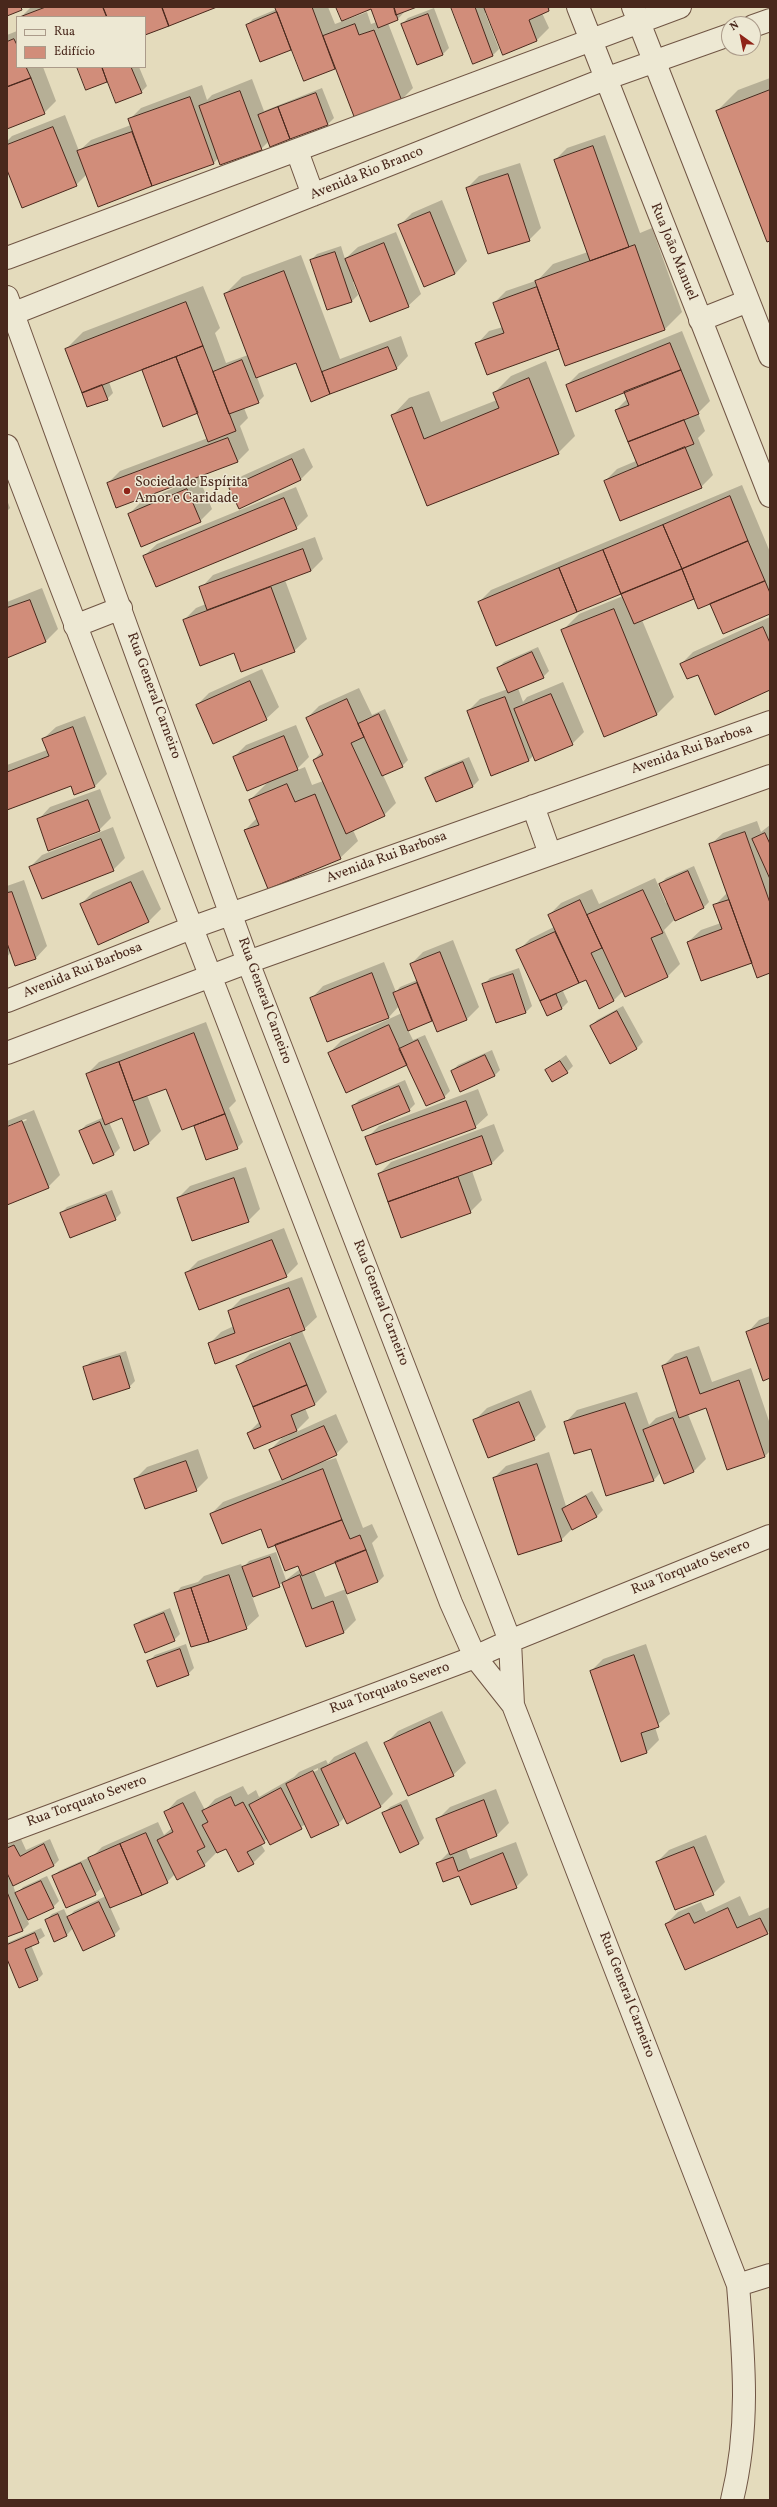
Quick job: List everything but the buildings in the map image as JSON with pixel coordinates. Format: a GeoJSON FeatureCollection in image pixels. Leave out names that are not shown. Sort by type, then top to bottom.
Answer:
{"type":"FeatureCollection","features":[{"type":"Feature","properties":{"kind":"street","name":"Rua João Manuel"},"geometry":{"type":"LineString","coordinates":[[578,7],[770,496]]}},
{"type":"Feature","properties":{"kind":"street"},"geometry":{"type":"LineString","coordinates":[[7,258],[591,41],[636,15],[680,7]]}},
{"type":"Feature","properties":{"kind":"street"},"geometry":{"type":"LineString","coordinates":[[636,15],[770,356]]}},
{"type":"Feature","properties":{"kind":"street","name":"Avenida Rio Branco"},"geometry":{"type":"LineString","coordinates":[[9,309],[313,195],[605,79],[654,63],[721,38]]}},
{"type":"Feature","properties":{"kind":"street"},"geometry":{"type":"LineString","coordinates":[[296,151],[313,195]]}},
{"type":"Feature","properties":{"kind":"street"},"geometry":{"type":"LineString","coordinates":[[700,320],[748,301]]}},
{"type":"Feature","properties":{"kind":"street","name":"Rua General Carneiro"},"geometry":{"type":"LineString","coordinates":[[9,309],[121,608],[233,914],[248,962],[510,1641],[513,1705]]}},
{"type":"Feature","properties":{"kind":"street","name":"Rua General Carneiro"},"geometry":{"type":"LineString","coordinates":[[7,446],[209,976],[451,1603],[475,1657],[513,1705],[738,2286],[746,2388],[740,2468],[732,2500]]}},
{"type":"Feature","properties":{"kind":"street"},"geometry":{"type":"LineString","coordinates":[[76,626],[121,608]]}},
{"type":"Feature","properties":{"kind":"street","name":"Avenida Rui Barbosa"},"geometry":{"type":"LineString","coordinates":[[7,1001],[191,928],[770,722]]}},
{"type":"Feature","properties":{"kind":"street"},"geometry":{"type":"LineString","coordinates":[[7,1053],[209,976],[770,776]]}},
{"type":"Feature","properties":{"kind":"street"},"geometry":{"type":"LineString","coordinates":[[533,806],[550,854]]}},
{"type":"Feature","properties":{"kind":"street","name":"Rua Torquato Severo"},"geometry":{"type":"LineString","coordinates":[[7,1832],[475,1657],[510,1641],[770,1536]]}},
{"type":"Feature","properties":{"kind":"street"},"geometry":{"type":"LineString","coordinates":[[738,2286],[770,2275]]}},
{"type":"Feature","properties":{"kind":"place","name":"Sociedade Espírita Amor e Caridade"},"geometry":{"type":"Point","coordinates":[127,491]}}]}
